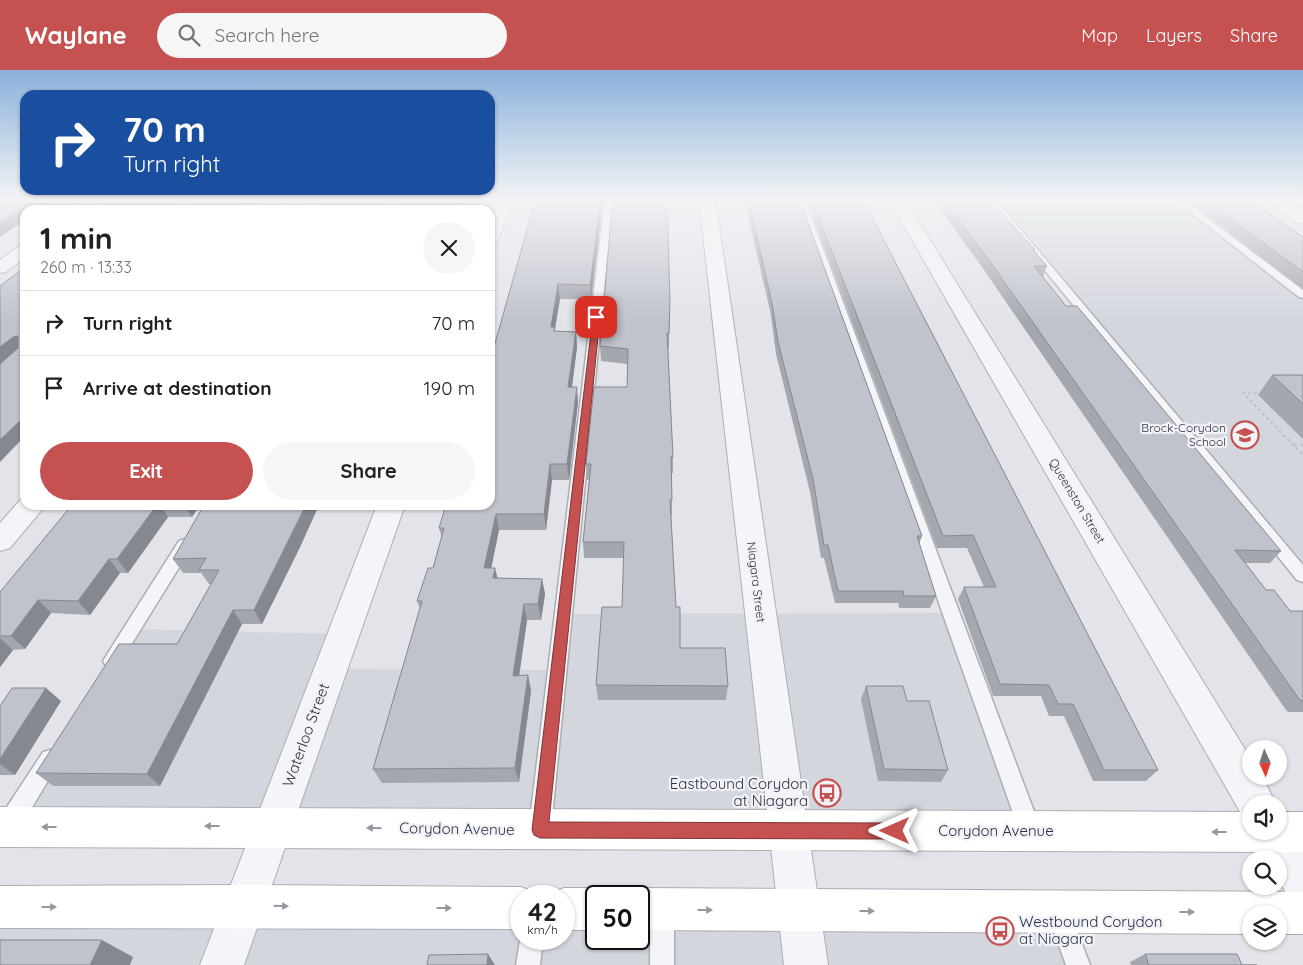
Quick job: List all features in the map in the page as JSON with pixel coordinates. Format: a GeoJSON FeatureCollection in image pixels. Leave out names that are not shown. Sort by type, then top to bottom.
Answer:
{"type":"FeatureCollection","features":[{"type":"Feature","properties":{"kind":"main road","name":"Corydon Avenue"},"geometry":{"type":"LineString","coordinates":[[3,827],[1242,832]]}},
{"type":"Feature","properties":{"kind":"main road","name":"Corydon Avenue"},"geometry":{"type":"LineString","coordinates":[[1287,832],[1303,832]]}},
{"type":"Feature","properties":{"kind":"main road"},"geometry":{"type":"LineString","coordinates":[[0,907],[510,908]]}},
{"type":"Feature","properties":{"kind":"main road"},"geometry":{"type":"LineString","coordinates":[[650,909],[1303,913]]}},
{"type":"Feature","properties":{"kind":"street","name":"Niagara Street"},"geometry":{"type":"LineString","coordinates":[[712,240],[806,965]]}},
{"type":"Feature","properties":{"kind":"street","name":"Queenston Street"},"geometry":{"type":"LineString","coordinates":[[921,240],[1252,795]]}},
{"type":"Feature","properties":{"kind":"street"},"geometry":{"type":"LineString","coordinates":[[0,268],[20,254]]}},
{"type":"Feature","properties":{"kind":"street"},"geometry":{"type":"LineString","coordinates":[[0,541],[28,510]]}},
{"type":"Feature","properties":{"kind":"street","name":"Waterloo Street"},"geometry":{"type":"LineString","coordinates":[[222,965],[389,510]]}},
{"type":"Feature","properties":{"kind":"street"},"geometry":{"type":"LineString","coordinates":[[1278,840],[1303,882]]}},
{"type":"Feature","properties":{"kind":"lane"},"geometry":{"type":"LineString","coordinates":[[540,830],[605,240]]}},
{"type":"Feature","properties":{"kind":"lane"},"geometry":{"type":"LineString","coordinates":[[815,240],[1030,832]]}},
{"type":"Feature","properties":{"kind":"lane"},"geometry":{"type":"LineString","coordinates":[[1025,240],[1303,576]]}},
{"type":"Feature","properties":{"kind":"lane"},"geometry":{"type":"LineString","coordinates":[[1231,240],[1303,295]]}},
{"type":"Feature","properties":{"kind":"lane"},"geometry":{"type":"LineString","coordinates":[[105,672],[195,530]]}},
{"type":"Feature","properties":{"kind":"lane"},"geometry":{"type":"LineString","coordinates":[[3,827],[57,747]]}},
{"type":"Feature","properties":{"kind":"lane"},"geometry":{"type":"LineString","coordinates":[[650,909],[662,965]]}},
{"type":"Feature","properties":{"kind":"lane"},"geometry":{"type":"LineString","coordinates":[[1059,912],[1078,965]]}},
{"type":"Feature","properties":{"kind":"lane"},"geometry":{"type":"LineString","coordinates":[[528,965],[530,950]]}},
{"type":"Feature","properties":{"kind":"path"},"geometry":{"type":"LineString","coordinates":[[1268,393],[1242,393],[1303,455]]}},
{"type":"Feature","properties":{"kind":"path"},"geometry":{"type":"LineString","coordinates":[[1293,445],[1303,444]]}},
{"type":"Feature","properties":{"kind":"shaded area","name":"Brock-Corydon School"},"geometry":{"type":"Polygon","coordinates":[[[1024,240],[1230,240],[1303,295],[1303,576],[1024,240]]]}},
{"type":"Feature","properties":{"kind":"shaded area"},"geometry":{"type":"Polygon","coordinates":[[[951,613],[1030,832],[7,827],[132,629],[343,634],[331,669],[557,670],[564,614],[951,613]]]}},
{"type":"Feature","properties":{"kind":"shaded area"},"geometry":{"type":"Polygon","coordinates":[[[0,907],[510,908],[510,950],[575,950],[575,909],[585,909],[585,950],[650,950],[650,909],[1059,912],[1078,965],[0,965],[0,907]]]}},
{"type":"Feature","properties":{"kind":"building"},"geometry":{"type":"Polygon","coordinates":[[[524,240],[596,240],[590,285],[558,284],[551,327],[555,327],[554,331],[576,332],[568,387],[577,387],[567,464],[550,464],[544,514],[496,514],[484,568],[495,568],[493,578],[542,579],[538,604],[524,604],[513,676],[528,675],[515,768],[373,769],[422,601],[417,601],[428,568],[433,568],[444,528],[439,528],[444,510],[495,510],[495,343],[524,240]]]}},
{"type":"Feature","properties":{"kind":"building"},"geometry":{"type":"Polygon","coordinates":[[[609,240],[668,240],[670,301],[669,333],[667,333],[673,457],[671,457],[672,500],[670,500],[676,607],[680,607],[680,648],[725,648],[728,686],[596,685],[602,607],[622,607],[624,542],[583,542],[591,464],[586,464],[594,387],[627,387],[628,349],[600,346],[609,240]]]}},
{"type":"Feature","properties":{"kind":"building"},"geometry":{"type":"Polygon","coordinates":[[[758,240],[814,240],[922,536],[917,536],[936,596],[904,596],[903,591],[838,591],[828,545],[824,545],[813,479],[778,342],[772,303],[758,240]]]}},
{"type":"Feature","properties":{"kind":"building"},"geometry":{"type":"Polygon","coordinates":[[[827,240],[884,240],[1158,770],[1104,770],[1073,704],[1058,704],[1049,685],[1000,684],[964,587],[996,587],[973,535],[943,536],[827,240]]]}},
{"type":"Feature","properties":{"kind":"building"},"geometry":{"type":"Polygon","coordinates":[[[974,240],[1026,240],[1047,266],[1034,266],[1066,306],[1077,306],[1281,551],[1235,550],[1266,590],[1274,590],[1290,611],[1303,611],[1303,701],[1299,699],[974,240]]]}},
{"type":"Feature","properties":{"kind":"building"},"geometry":{"type":"Polygon","coordinates":[[[1259,240],[1303,240],[1303,272],[1259,240]]]}},
{"type":"Feature","properties":{"kind":"building"},"geometry":{"type":"Polygon","coordinates":[[[20,271],[20,421],[0,440],[0,364],[18,348],[18,336],[13,337],[0,347],[0,286],[20,271]]]}},
{"type":"Feature","properties":{"kind":"building"},"geometry":{"type":"Polygon","coordinates":[[[1272,375],[1303,375],[1303,404],[1272,375]]]}},
{"type":"Feature","properties":{"kind":"building"},"geometry":{"type":"Polygon","coordinates":[[[68,510],[153,510],[117,559],[109,559],[78,601],[38,600],[11,636],[0,636],[0,592],[68,510]]]}},
{"type":"Feature","properties":{"kind":"building"},"geometry":{"type":"Polygon","coordinates":[[[201,510],[304,510],[254,610],[233,610],[147,774],[36,773],[119,644],[177,644],[219,570],[199,570],[206,558],[173,559],[201,510]]]}},
{"type":"Feature","properties":{"kind":"building"},"geometry":{"type":"Polygon","coordinates":[[[866,686],[903,686],[907,701],[929,701],[948,770],[884,769],[866,686]]]}},
{"type":"Feature","properties":{"kind":"building"},"geometry":{"type":"Polygon","coordinates":[[[12,688],[46,688],[0,759],[0,706],[12,688]]]}},
{"type":"Feature","properties":{"kind":"building"},"geometry":{"type":"Polygon","coordinates":[[[0,940],[102,940],[90,965],[0,965],[0,940]]]}},
{"type":"Feature","properties":{"kind":"building"},"geometry":{"type":"Polygon","coordinates":[[[488,954],[487,965],[427,965],[429,955],[488,954]]]}},
{"type":"Feature","properties":{"kind":"building"},"geometry":{"type":"Polygon","coordinates":[[[1145,954],[1237,954],[1242,965],[1149,965],[1145,954]]]}},
{"type":"Feature","properties":{"kind":"place","name":"Brock-Corydon School"},"geometry":{"type":"Point","coordinates":[1245,435]}},
{"type":"Feature","properties":{"kind":"place","name":"Eastbound Corydon at Niagara"},"geometry":{"type":"Point","coordinates":[827,793]}},
{"type":"Feature","properties":{"kind":"place","name":"Westbound Corydon at Niagara"},"geometry":{"type":"Point","coordinates":[1000,931]}},
{"type":"Feature","properties":{"kind":"route"},"geometry":{"type":"LineString","coordinates":[[596,317],[540,830],[895,831]]}}]}
